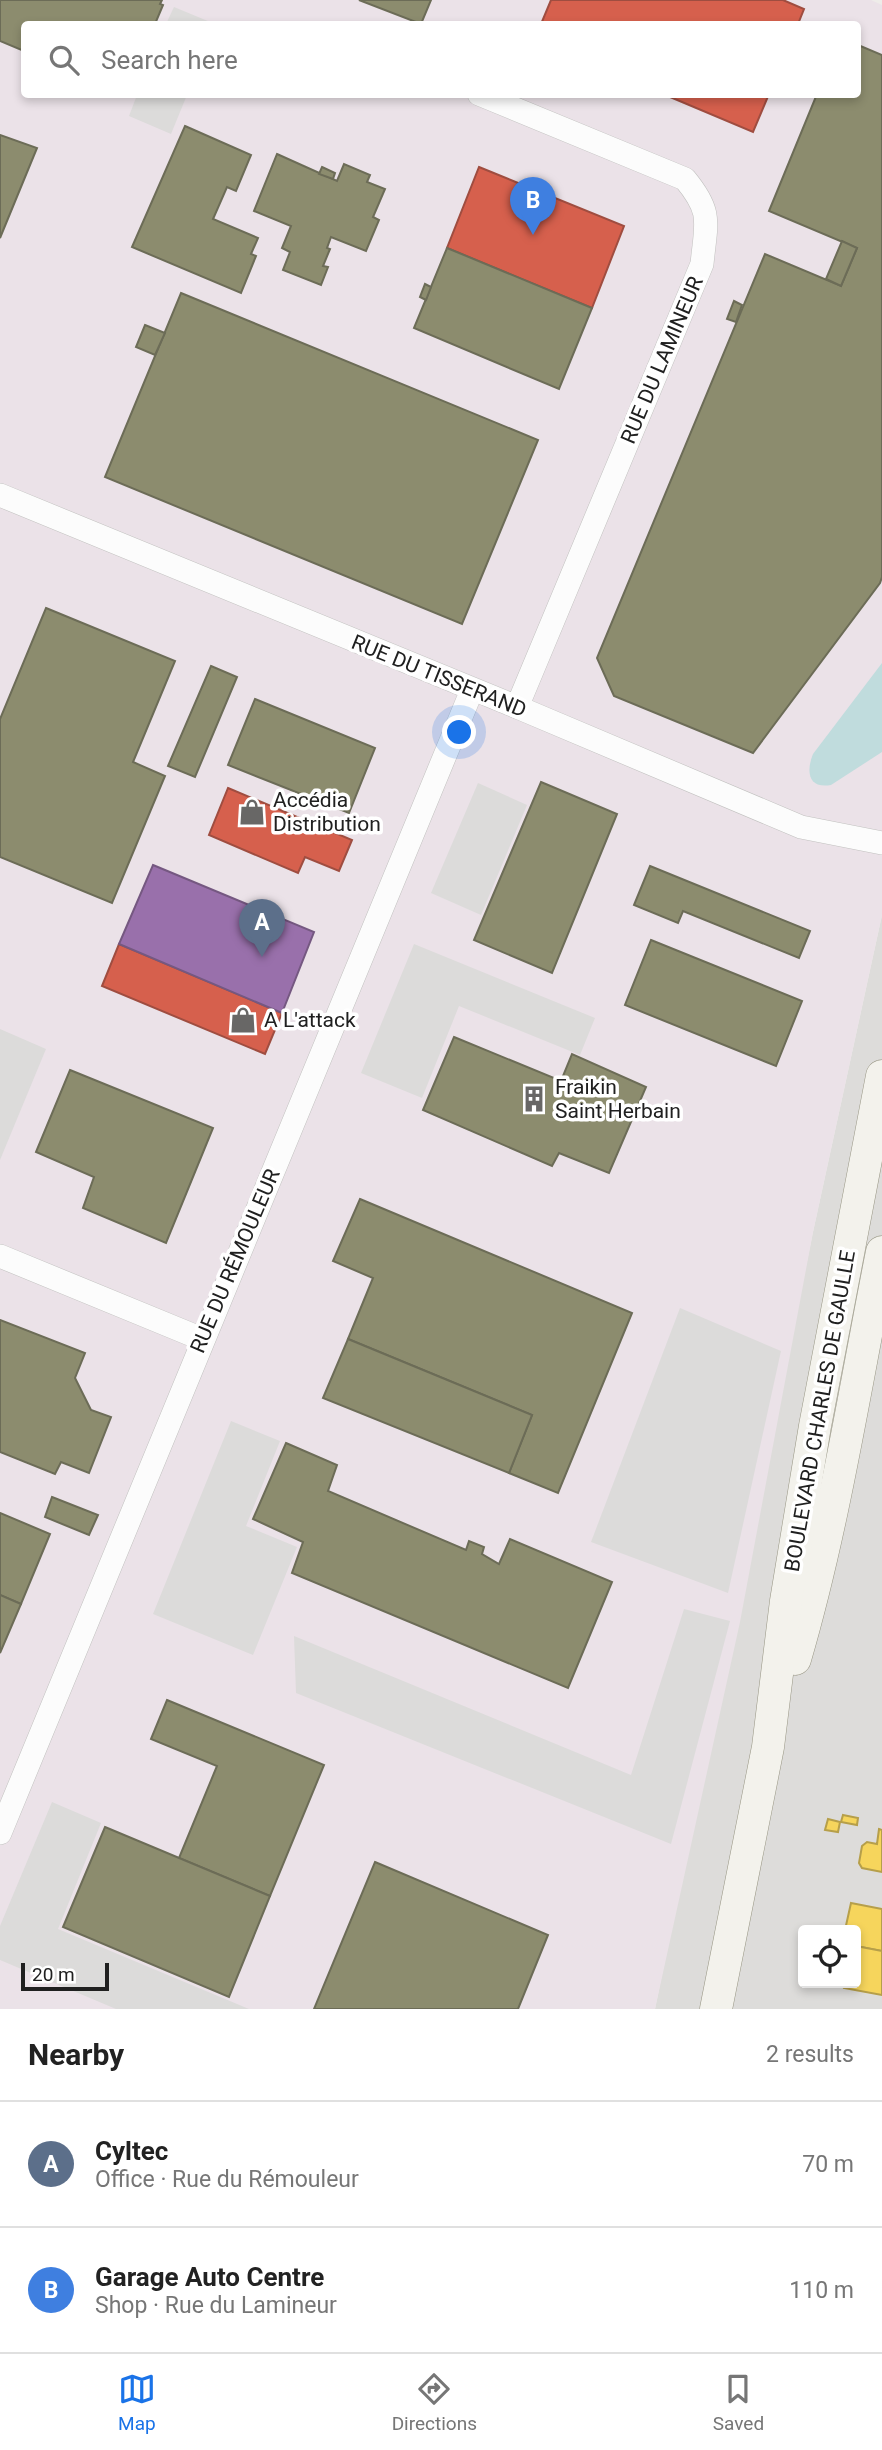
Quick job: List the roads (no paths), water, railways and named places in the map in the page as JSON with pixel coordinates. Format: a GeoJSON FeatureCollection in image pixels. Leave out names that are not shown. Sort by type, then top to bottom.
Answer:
{"type":"FeatureCollection","features":[{"type":"Feature","properties":{"kind":"street","name":"RUE DU LAMINEUR"},"geometry":{"type":"LineString","coordinates":[[489,98],[685,179],[701,199],[706,218],[702,264],[517,706]]}},
{"type":"Feature","properties":{"kind":"street","name":"RUE DU TISSERAND"},"geometry":{"type":"LineString","coordinates":[[0,495],[471,690],[517,706],[801,827],[882,843]]}},
{"type":"Feature","properties":{"kind":"street","name":"RUE DU RÉMOULEUR"},"geometry":{"type":"LineString","coordinates":[[0,1833],[471,690]]}},
{"type":"Feature","properties":{"kind":"street","name":"BOULEVARD CHARLES DE GAULLE"},"geometry":{"type":"LineString","coordinates":[[716,2009],[768,1747],[786,1601],[815,1426],[882,1076]]}},
{"type":"Feature","properties":{"kind":"street","name":"BOULEVARD CHARLES DE GAULLE"},"geometry":{"type":"LineString","coordinates":[[768,1747],[808,1610],[842,1456],[882,1252]]}},
{"type":"Feature","properties":{"kind":"street"},"geometry":{"type":"LineString","coordinates":[[0,1256],[202,1339]]}},
{"type":"Feature","properties":{"kind":"water"},"geometry":{"type":"Polygon","coordinates":[[[882,663],[882,752],[831,785],[818,784],[813,781],[810,772],[813,754],[882,663]]]}},
{"type":"Feature","properties":{"kind":"place","name":"Garage Auto Centre"},"geometry":{"type":"Point","coordinates":[533,235]}},
{"type":"Feature","properties":{"kind":"place","name":"Accédia Distribution"},"geometry":{"type":"Point","coordinates":[252,812]}},
{"type":"Feature","properties":{"kind":"place","name":"Cyltec"},"geometry":{"type":"Point","coordinates":[262,957]}},
{"type":"Feature","properties":{"kind":"place","name":"A L'attack"},"geometry":{"type":"Point","coordinates":[243,1020]}},
{"type":"Feature","properties":{"kind":"place","name":"Fraikin Saint Herbain"},"geometry":{"type":"Point","coordinates":[534,1099]}}]}
